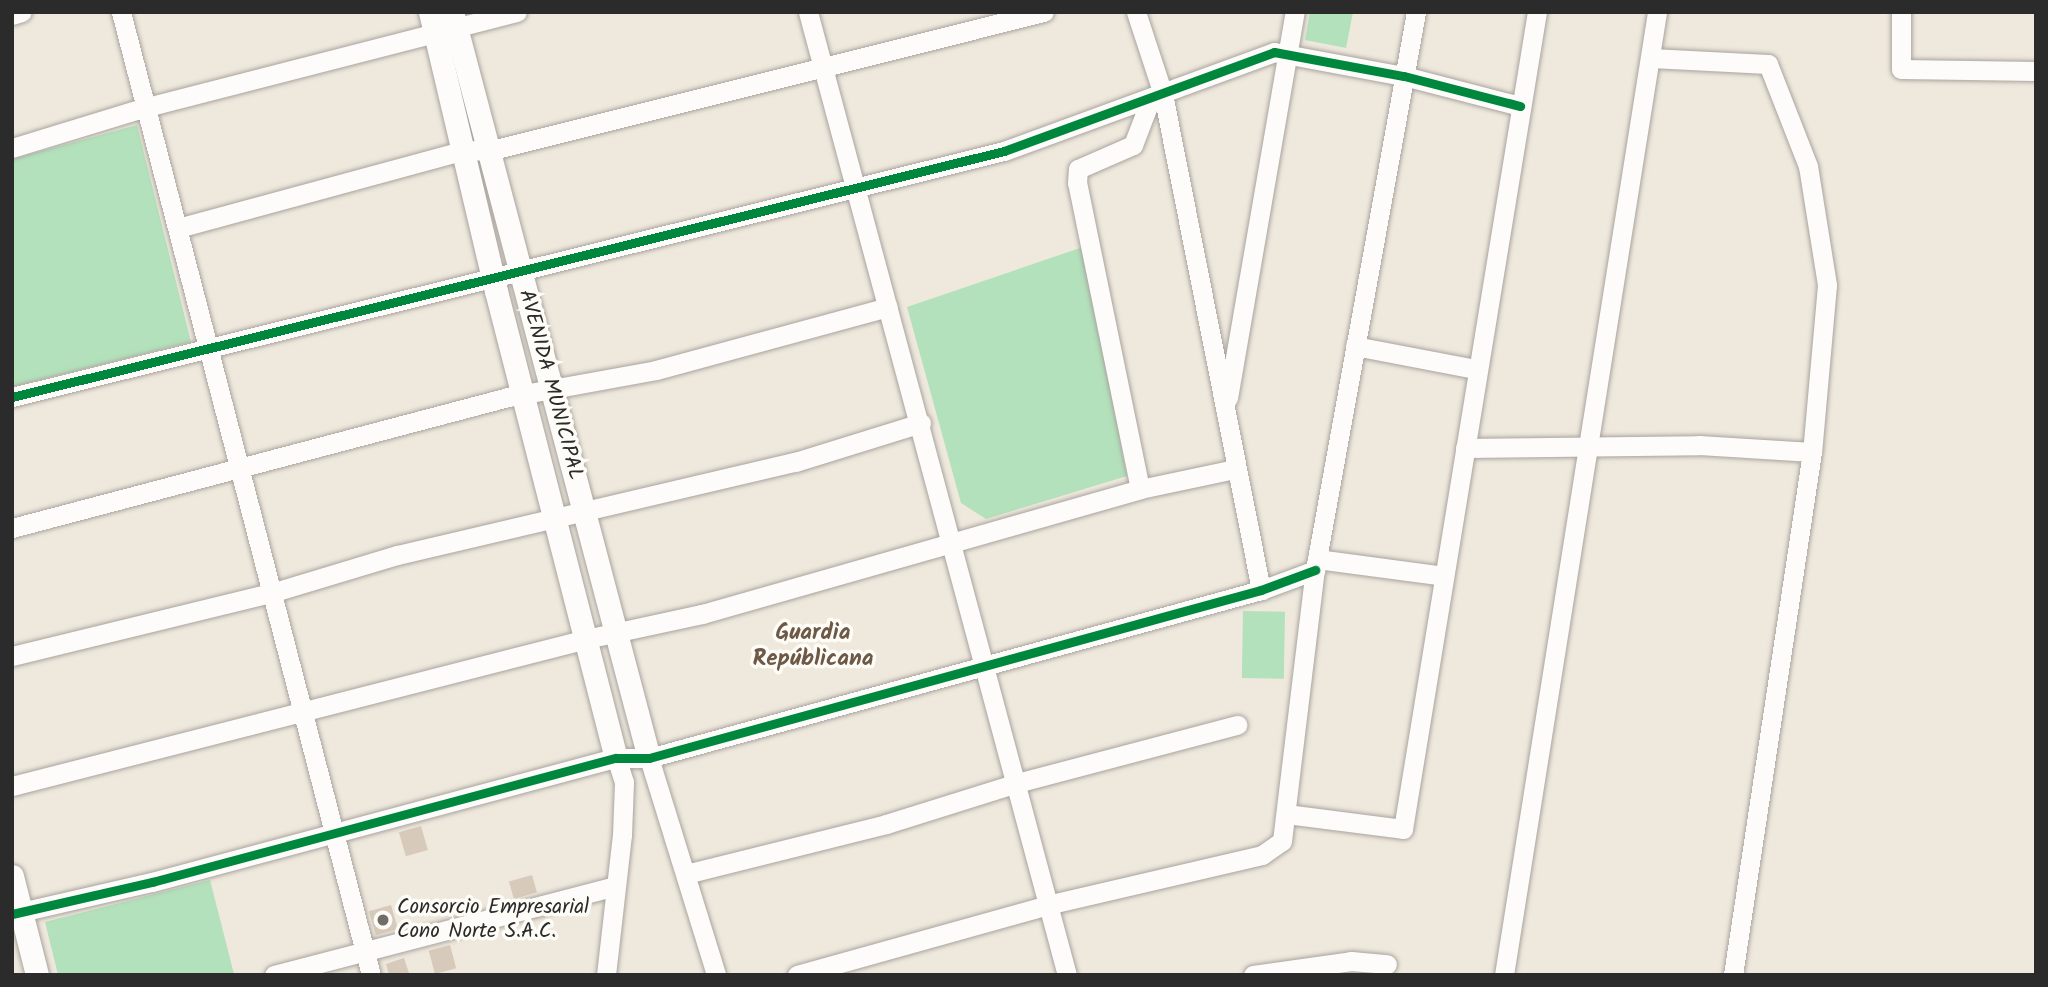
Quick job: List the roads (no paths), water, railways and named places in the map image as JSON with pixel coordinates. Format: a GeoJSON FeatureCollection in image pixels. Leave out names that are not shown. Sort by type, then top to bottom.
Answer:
{"type":"FeatureCollection","features":[{"type":"Feature","properties":{"kind":"street"},"geometry":{"type":"LineString","coordinates":[[12,15],[22,12]]}},
{"type":"Feature","properties":{"kind":"street"},"geometry":{"type":"LineString","coordinates":[[121,12],[143,108],[178,228],[271,593],[336,831],[370,975]]}},
{"type":"Feature","properties":{"kind":"street"},"geometry":{"type":"LineString","coordinates":[[12,148],[443,21],[517,12]]}},
{"type":"Feature","properties":{"kind":"street"},"geometry":{"type":"LineString","coordinates":[[808,12],[921,423],[1067,975]]}},
{"type":"Feature","properties":{"kind":"street"},"geometry":{"type":"LineString","coordinates":[[178,228],[477,151],[823,69],[1044,12]]}},
{"type":"Feature","properties":{"kind":"street"},"geometry":{"type":"LineString","coordinates":[[1136,12],[1226,413],[1261,590]]}},
{"type":"Feature","properties":{"kind":"street"},"geometry":{"type":"LineString","coordinates":[[1226,413],[1295,12]]}},
{"type":"Feature","properties":{"kind":"street"},"geometry":{"type":"LineString","coordinates":[[797,975],[1047,905],[1262,855],[1282,841],[1316,565],[1416,12]]}},
{"type":"Feature","properties":{"kind":"street"},"geometry":{"type":"LineString","coordinates":[[1286,814],[1403,829],[1476,369],[1537,12]]}},
{"type":"Feature","properties":{"kind":"street"},"geometry":{"type":"LineString","coordinates":[[1504,975],[1591,447],[1657,12]]}},
{"type":"Feature","properties":{"kind":"street"},"geometry":{"type":"LineString","coordinates":[[1901,12],[1900,69],[2036,71]]}},
{"type":"Feature","properties":{"kind":"street","name":"AVENIDA MUNICIPAL"},"geometry":{"type":"LineString","coordinates":[[443,21],[477,151],[519,272],[649,758]]}},
{"type":"Feature","properties":{"kind":"street"},"geometry":{"type":"LineString","coordinates":[[12,397],[492,277],[857,190],[1004,151],[1274,52],[1287,51],[1404,76],[1520,106]]}},
{"type":"Feature","properties":{"kind":"street"},"geometry":{"type":"LineString","coordinates":[[1651,58],[1768,64],[1808,166],[1827,285],[1812,452],[1733,975]]}},
{"type":"Feature","properties":{"kind":"street"},"geometry":{"type":"LineString","coordinates":[[1140,489],[1077,183],[1078,169],[1133,145],[1157,96]]}},
{"type":"Feature","properties":{"kind":"street","name":"AVENIDA MUNICIPAL"},"geometry":{"type":"LineString","coordinates":[[477,151],[492,277],[616,758]]}},
{"type":"Feature","properties":{"kind":"street"},"geometry":{"type":"LineString","coordinates":[[12,528],[523,394],[551,393],[656,370],[888,307]]}},
{"type":"Feature","properties":{"kind":"street"},"geometry":{"type":"LineString","coordinates":[[1355,346],[1476,369]]}},
{"type":"Feature","properties":{"kind":"street"},"geometry":{"type":"LineString","coordinates":[[12,656],[271,593],[397,555],[795,462],[921,423]]}},
{"type":"Feature","properties":{"kind":"street"},"geometry":{"type":"LineString","coordinates":[[1465,448],[1699,445],[1812,452]]}},
{"type":"Feature","properties":{"kind":"street"},"geometry":{"type":"LineString","coordinates":[[12,786],[586,639],[702,614],[1140,489],[1235,468]]}},
{"type":"Feature","properties":{"kind":"street"},"geometry":{"type":"LineString","coordinates":[[17,913],[616,758],[649,758],[984,663],[1261,590],[1316,565],[1444,576]]}},
{"type":"Feature","properties":{"kind":"street"},"geometry":{"type":"LineString","coordinates":[[686,874],[886,824],[1017,783],[1237,725]]}},
{"type":"Feature","properties":{"kind":"street"},"geometry":{"type":"LineString","coordinates":[[606,975],[624,782],[616,758]]}},
{"type":"Feature","properties":{"kind":"street"},"geometry":{"type":"LineString","coordinates":[[649,758],[716,975]]}},
{"type":"Feature","properties":{"kind":"street"},"geometry":{"type":"LineString","coordinates":[[12,876],[17,913],[37,975]]}},
{"type":"Feature","properties":{"kind":"street"},"geometry":{"type":"LineString","coordinates":[[274,975],[364,949],[616,886]]}},
{"type":"Feature","properties":{"kind":"street"},"geometry":{"type":"LineString","coordinates":[[1253,975],[1338,962],[1387,964]]}},
{"type":"Feature","properties":{"kind":"place","name":"Consorcio Empresarial Cono Norte S.A.C."},"geometry":{"type":"Point","coordinates":[383,920]}},
{"type":"Feature","properties":{"kind":"district","name":"Guardia Repúblicana"},"geometry":{"type":"Point","coordinates":[813,646]}}]}
